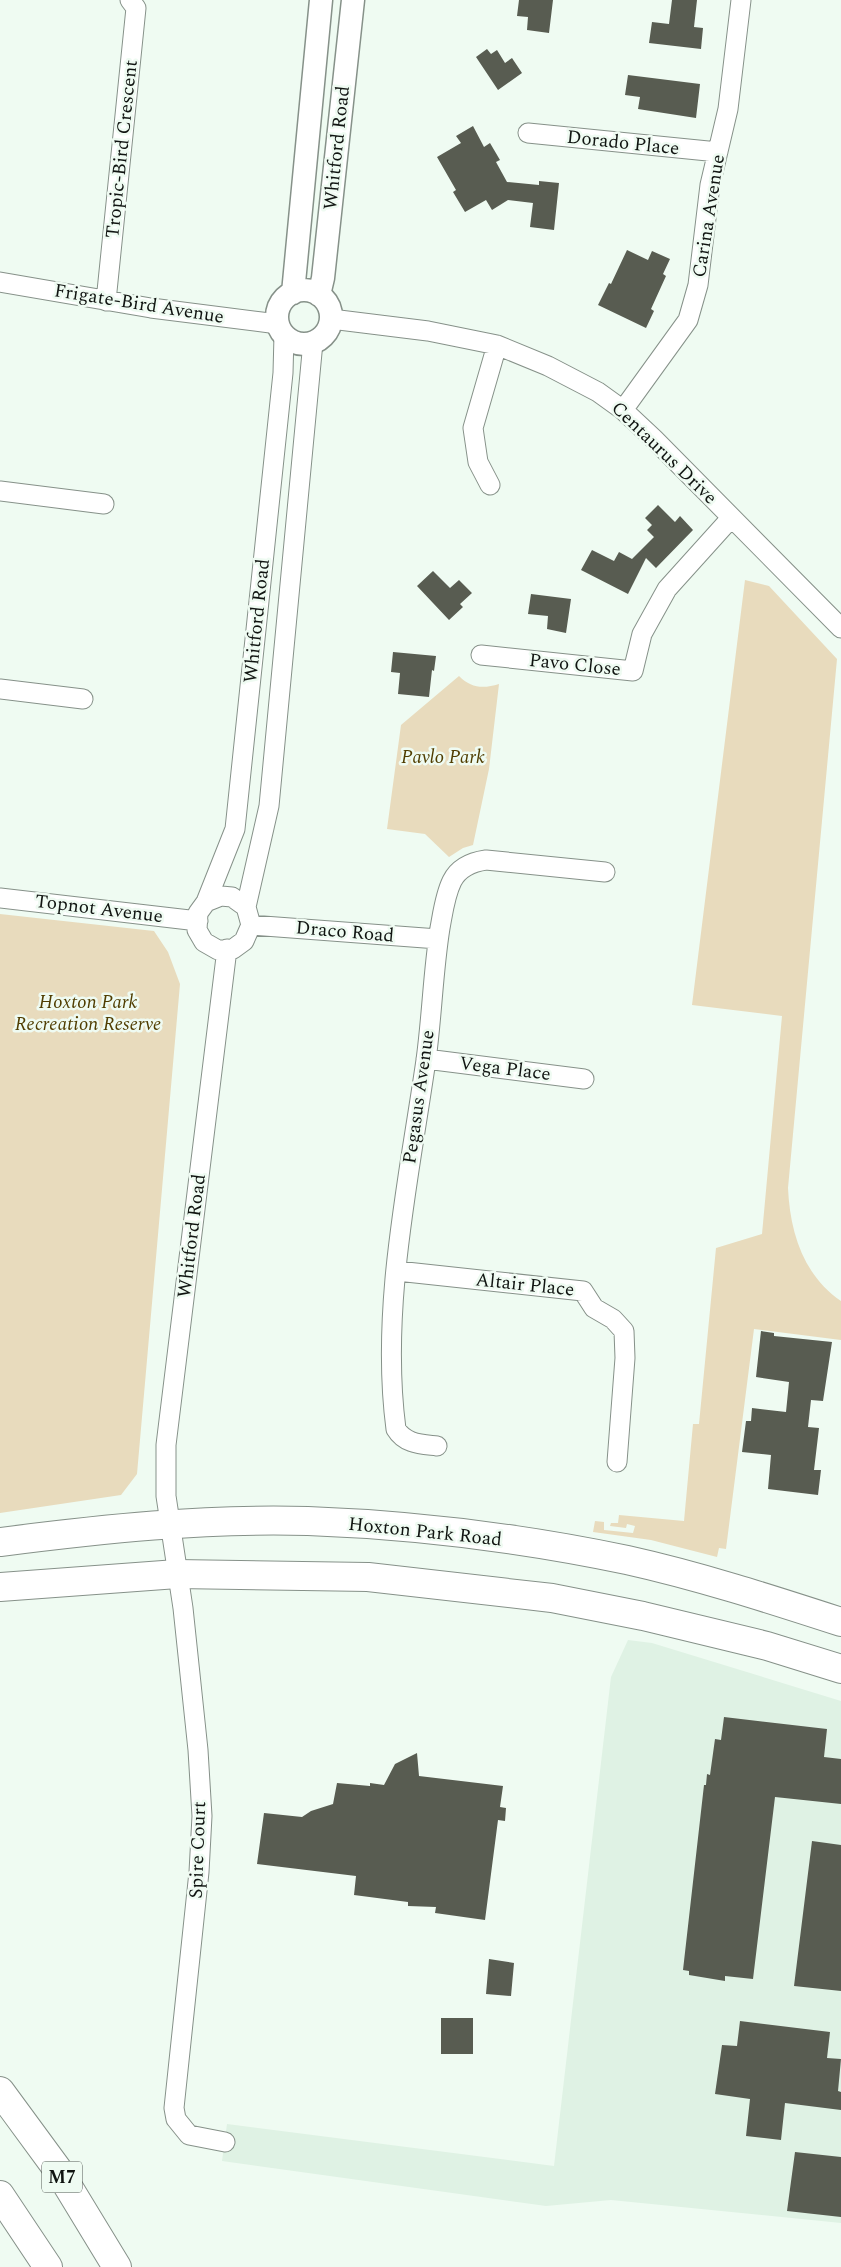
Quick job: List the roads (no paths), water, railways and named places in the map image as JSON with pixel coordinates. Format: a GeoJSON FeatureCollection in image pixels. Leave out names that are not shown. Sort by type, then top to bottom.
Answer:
{"type":"FeatureCollection","features":[{"type":"Feature","properties":{"kind":"main road","name":"Hoxton Park Road"},"geometry":{"type":"LineString","coordinates":[[0,1542],[133,1526],[169,1524],[307,1521],[415,1528],[512,1540],[629,1561],[766,1598],[841,1622]]}},
{"type":"Feature","properties":{"kind":"main road"},"geometry":{"type":"LineString","coordinates":[[0,1587],[177,1574],[368,1577],[552,1598],[643,1616],[767,1646],[841,1669]]}},
{"type":"Feature","properties":{"kind":"main road","name":"M7"},"geometry":{"type":"LineString","coordinates":[[0,2091],[58,2170],[117,2267]]}},
{"type":"Feature","properties":{"kind":"main road"},"geometry":{"type":"LineString","coordinates":[[0,2195],[48,2267]]}},
{"type":"Feature","properties":{"kind":"street","name":"Tropic-Bird Crescent"},"geometry":{"type":"LineString","coordinates":[[106,301],[136,8],[130,0]]}},
{"type":"Feature","properties":{"kind":"street","name":"Whitford Road"},"geometry":{"type":"LineString","coordinates":[[293,292],[320,0]]}},
{"type":"Feature","properties":{"kind":"street","name":"Whitford Road"},"geometry":{"type":"LineString","coordinates":[[319,295],[323,278],[353,0]]}},
{"type":"Feature","properties":{"kind":"street","name":"Carina Avenue"},"geometry":{"type":"LineString","coordinates":[[623,410],[688,320],[694,305],[710,185],[728,108],[741,0]]}},
{"type":"Feature","properties":{"kind":"street","name":"Dorado Place"},"geometry":{"type":"LineString","coordinates":[[528,133],[718,152]]}},
{"type":"Feature","properties":{"kind":"street","name":"Frigate-Bird Avenue"},"geometry":{"type":"LineString","coordinates":[[0,282],[281,330]]}},
{"type":"Feature","properties":{"kind":"street"},"geometry":{"type":"LineString","coordinates":[[301,289],[312,290],[326,300],[331,319],[324,335],[313,342],[299,344],[281,330],[278,307],[286,296],[293,292],[301,289]]}},
{"type":"Feature","properties":{"kind":"street","name":"Centaurus Drive"},"geometry":{"type":"LineString","coordinates":[[331,319],[428,331],[496,345],[548,366],[598,392],[623,410],[654,439],[841,628]]}},
{"type":"Feature","properties":{"kind":"street","name":"Whitford Road"},"geometry":{"type":"LineString","coordinates":[[206,902],[235,829],[284,373],[281,330]]}},
{"type":"Feature","properties":{"kind":"street","name":"Whitford Road"},"geometry":{"type":"LineString","coordinates":[[249,916],[270,806],[313,342]]}},
{"type":"Feature","properties":{"kind":"street"},"geometry":{"type":"LineString","coordinates":[[490,485],[478,462],[473,428],[496,345]]}},
{"type":"Feature","properties":{"kind":"street"},"geometry":{"type":"LineString","coordinates":[[0,491],[104,504]]}},
{"type":"Feature","properties":{"kind":"street","name":"Pavo Close"},"geometry":{"type":"LineString","coordinates":[[481,655],[633,671],[642,634],[667,589],[731,518]]}},
{"type":"Feature","properties":{"kind":"street"},"geometry":{"type":"LineString","coordinates":[[0,690],[83,699]]}},
{"type":"Feature","properties":{"kind":"street","name":"Pegasus Avenue"},"geometry":{"type":"LineString","coordinates":[[438,1446],[416,1443],[402,1438],[396,1429],[391,1359],[397,1271],[410,1155],[426,1059],[438,940],[448,892],[453,879],[462,868],[473,862],[502,860],[605,872]]}},
{"type":"Feature","properties":{"kind":"street"},"geometry":{"type":"LineString","coordinates":[[220,896],[232,897],[249,916],[244,941],[233,949],[218,950],[204,942],[197,930],[198,913],[206,902],[220,896]]}},
{"type":"Feature","properties":{"kind":"street","name":"Topnot Avenue"},"geometry":{"type":"LineString","coordinates":[[0,898],[198,921]]}},
{"type":"Feature","properties":{"kind":"street","name":"Draco Road"},"geometry":{"type":"LineString","coordinates":[[249,916],[438,940]]}},
{"type":"Feature","properties":{"kind":"street","name":"Whitford Road"},"geometry":{"type":"LineString","coordinates":[[169,1524],[166,1496],[166,1445],[227,949]]}},
{"type":"Feature","properties":{"kind":"street","name":"Vega Place"},"geometry":{"type":"LineString","coordinates":[[426,1059],[584,1079]]}},
{"type":"Feature","properties":{"kind":"street","name":"Altair Place"},"geometry":{"type":"LineString","coordinates":[[397,1271],[583,1291],[594,1308],[613,1319],[624,1332],[625,1358],[617,1462]]}},
{"type":"Feature","properties":{"kind":"street","name":"Spire Court"},"geometry":{"type":"LineString","coordinates":[[169,1524],[184,1608],[198,1750],[202,1816],[200,1872],[174,2108],[176,2119],[189,2135],[225,2142]]}},
{"type":"Feature","properties":{"kind":"park label","name":"Pavlo Park"},"geometry":{"type":"Point","coordinates":[443,757]}},
{"type":"Feature","properties":{"kind":"park label","name":"Hoxton Park Recreation Reserve"},"geometry":{"type":"Point","coordinates":[88,1013]}}]}
